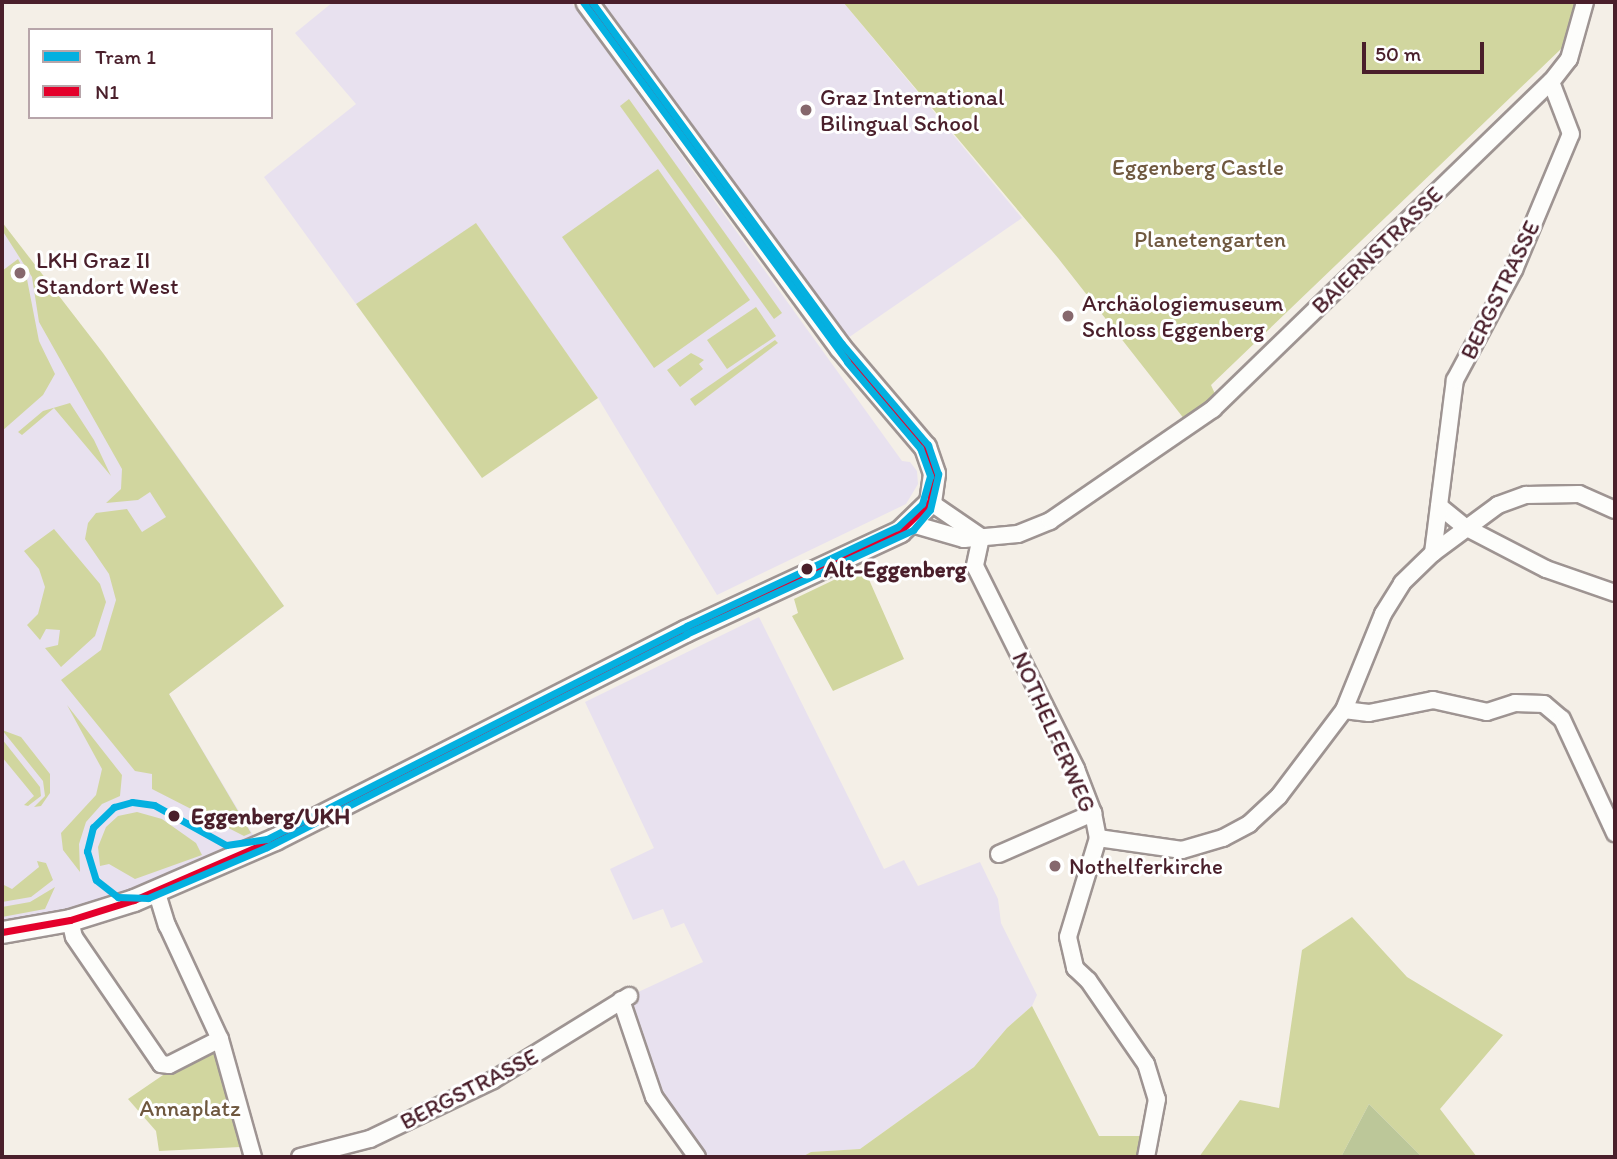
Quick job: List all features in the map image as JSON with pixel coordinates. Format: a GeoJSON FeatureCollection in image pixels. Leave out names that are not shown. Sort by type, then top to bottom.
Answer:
{"type":"FeatureCollection","features":[{"type":"Feature","properties":{"kind":"main road"},"geometry":{"type":"LineString","coordinates":[[2,932],[70,920],[156,890],[275,839],[685,631],[912,524],[930,502],[934,473],[925,447],[840,347],[587,2]]}},
{"type":"Feature","properties":{"kind":"street","name":"BAIERNSTRASSE"},"geometry":{"type":"LineString","coordinates":[[912,524],[964,538],[1007,537],[1050,521],[1213,409],[1551,82],[1569,59],[1584,2]]}},
{"type":"Feature","properties":{"kind":"street","name":"BERGSTRASSE"},"geometry":{"type":"LineString","coordinates":[[1433,552],[1455,380],[1514,270],[1571,134],[1551,82]]}},
{"type":"Feature","properties":{"kind":"street"},"geometry":{"type":"LineString","coordinates":[[1098,838],[1182,850],[1223,838],[1249,824],[1279,796],[1344,710],[1383,614],[1402,583],[1433,552],[1498,505],[1550,492],[1579,494],[1615,510]]}},
{"type":"Feature","properties":{"kind":"street"},"geometry":{"type":"LineString","coordinates":[[930,502],[981,537]]}},
{"type":"Feature","properties":{"kind":"street"},"geometry":{"type":"LineString","coordinates":[[1439,506],[1465,527],[1546,569],[1615,593]]}},
{"type":"Feature","properties":{"kind":"street","name":"NOTHELFERWEG"},"geometry":{"type":"LineString","coordinates":[[981,537],[975,566],[1076,769],[1093,813],[1098,838],[1068,937],[1074,968],[1088,980],[1146,1064],[1157,1099],[1146,1157]]}},
{"type":"Feature","properties":{"kind":"street"},"geometry":{"type":"LineString","coordinates":[[1344,710],[1369,713],[1433,700],[1487,712],[1515,703],[1544,704],[1562,719],[1615,832]]}},
{"type":"Feature","properties":{"kind":"street"},"geometry":{"type":"LineString","coordinates":[[999,854],[1093,813]]}},
{"type":"Feature","properties":{"kind":"street"},"geometry":{"type":"LineString","coordinates":[[156,890],[167,925],[220,1039],[253,1157]]}},
{"type":"Feature","properties":{"kind":"street"},"geometry":{"type":"LineString","coordinates":[[70,920],[74,937],[161,1064],[169,1065],[220,1039]]}},
{"type":"Feature","properties":{"kind":"street","name":"BERGSTRASSE"},"geometry":{"type":"LineString","coordinates":[[299,1157],[370,1139],[493,1080],[625,998],[654,1097],[697,1157]]}},
{"type":"Feature","properties":{"kind":"shaded area"},"geometry":{"type":"Polygon","coordinates":[[[333,2],[571,2],[902,461],[910,462],[917,471],[918,484],[906,504],[717,595],[598,398],[476,224],[356,304],[264,177],[356,104],[295,33],[333,2]]]}},
{"type":"Feature","properties":{"kind":"shaded area","name":"Graz International Bilingual School"},"geometry":{"type":"Polygon","coordinates":[[[602,2],[843,2],[1022,218],[845,340],[602,2]]]}},
{"type":"Feature","properties":{"kind":"shaded area"},"geometry":{"type":"Polygon","coordinates":[[[2,227],[163,436],[284,606],[169,694],[255,838],[100,902],[2,926],[2,227]]]}},
{"type":"Feature","properties":{"kind":"shaded area"},"geometry":{"type":"Polygon","coordinates":[[[759,617],[884,869],[904,860],[918,886],[980,862],[998,899],[1001,923],[1037,995],[1032,1006],[1007,1028],[974,1067],[860,1149],[812,1152],[802,1157],[697,1157],[669,1120],[621,1000],[703,962],[684,923],[671,928],[663,909],[633,920],[610,869],[654,848],[585,702],[759,617]]]}},
{"type":"Feature","properties":{"kind":"green space","name":"Eggenberg Castle"},"geometry":{"type":"Polygon","coordinates":[[[843,2],[1575,2],[1562,48],[1211,385],[1215,394],[1185,420],[1058,258],[843,2]]]}},
{"type":"Feature","properties":{"kind":"green space"},"geometry":{"type":"Polygon","coordinates":[[[629,99],[782,313],[774,319],[620,106],[629,99]]]}},
{"type":"Feature","properties":{"kind":"green space"},"geometry":{"type":"Polygon","coordinates":[[[658,169],[750,300],[654,368],[562,237],[658,169]]]}},
{"type":"Feature","properties":{"kind":"green space"},"geometry":{"type":"Polygon","coordinates":[[[2,222],[103,353],[284,606],[169,694],[251,833],[244,836],[152,789],[152,774],[135,771],[61,680],[101,650],[116,600],[109,574],[85,539],[88,523],[96,513],[127,509],[142,532],[166,517],[150,492],[138,500],[106,503],[121,489],[122,469],[39,322],[32,277],[2,230],[2,222]]]}},
{"type":"Feature","properties":{"kind":"green space"},"geometry":{"type":"Polygon","coordinates":[[[476,223],[598,398],[482,478],[356,304],[476,223]]]}},
{"type":"Feature","properties":{"kind":"green space"},"geometry":{"type":"Polygon","coordinates":[[[18,259],[26,274],[39,341],[55,374],[43,395],[2,431],[2,271],[18,259]]]}},
{"type":"Feature","properties":{"kind":"green space"},"geometry":{"type":"Polygon","coordinates":[[[756,307],[776,336],[727,369],[707,340],[756,307]]]}},
{"type":"Feature","properties":{"kind":"green space"},"geometry":{"type":"Polygon","coordinates":[[[775,340],[778,343],[695,406],[690,399],[775,340]]]}},
{"type":"Feature","properties":{"kind":"green space"},"geometry":{"type":"Polygon","coordinates":[[[691,353],[704,360],[699,364],[703,369],[680,387],[667,370],[691,353]]]}},
{"type":"Feature","properties":{"kind":"green space"},"geometry":{"type":"Polygon","coordinates":[[[70,403],[94,440],[111,476],[54,408],[22,435],[18,432],[43,411],[70,403]]]}},
{"type":"Feature","properties":{"kind":"green space"},"geometry":{"type":"Polygon","coordinates":[[[54,529],[100,584],[106,602],[95,636],[61,667],[45,648],[58,645],[60,630],[46,629],[40,640],[27,625],[38,614],[45,587],[39,569],[24,551],[54,529]]]}},
{"type":"Feature","properties":{"kind":"green space"},"geometry":{"type":"Polygon","coordinates":[[[863,566],[904,659],[833,691],[792,616],[798,613],[794,599],[863,566]]]}},
{"type":"Feature","properties":{"kind":"green space"},"geometry":{"type":"Polygon","coordinates":[[[67,705],[122,775],[120,796],[102,804],[86,822],[79,844],[80,872],[63,850],[61,833],[96,795],[102,769],[67,705]]]}},
{"type":"Feature","properties":{"kind":"green space"},"geometry":{"type":"Polygon","coordinates":[[[2,730],[21,737],[50,774],[50,793],[41,806],[34,807],[45,796],[43,781],[2,730]]]}},
{"type":"Feature","properties":{"kind":"green space"},"geometry":{"type":"Polygon","coordinates":[[[2,739],[40,787],[41,796],[28,806],[24,805],[34,796],[2,757],[2,739]]]}},
{"type":"Feature","properties":{"kind":"green space"},"geometry":{"type":"Polygon","coordinates":[[[137,812],[162,819],[196,843],[202,855],[135,879],[109,864],[100,866],[98,847],[106,827],[118,816],[137,812]]]}},
{"type":"Feature","properties":{"kind":"green space"},"geometry":{"type":"Polygon","coordinates":[[[37,861],[46,863],[53,880],[31,897],[2,902],[2,884],[12,889],[39,867],[37,861]]]}},
{"type":"Feature","properties":{"kind":"green space"},"geometry":{"type":"Polygon","coordinates":[[[55,887],[45,909],[2,917],[2,907],[30,902],[55,887]]]}},
{"type":"Feature","properties":{"kind":"green space"},"geometry":{"type":"Polygon","coordinates":[[[1352,917],[1407,977],[1503,1035],[1440,1109],[1477,1157],[1422,1157],[1369,1104],[1341,1157],[1199,1157],[1240,1100],[1279,1108],[1302,950],[1352,917]]]}},
{"type":"Feature","properties":{"kind":"green space"},"geometry":{"type":"Polygon","coordinates":[[[1032,1006],[1099,1136],[1145,1136],[1139,1157],[802,1157],[811,1152],[860,1149],[974,1067],[1007,1028],[1032,1006]]]}},
{"type":"Feature","properties":{"kind":"green space","name":"Annaplatz"},"geometry":{"type":"Polygon","coordinates":[[[218,1049],[240,1147],[159,1151],[156,1131],[128,1099],[166,1073],[218,1049]]]}},
{"type":"Feature","properties":{"kind":"green space"},"geometry":{"type":"Polygon","coordinates":[[[1369,1104],[1422,1157],[1341,1157],[1369,1104]]]}},
{"type":"Feature","properties":{"kind":"tram line","name":"1"},"geometry":{"type":"LineString","coordinates":[[583,2],[847,362],[920,448],[930,476],[922,504],[897,527],[687,626],[267,839],[226,845],[154,805],[132,802],[114,807],[93,827],[87,851],[96,880],[118,897],[148,898],[267,847],[686,634],[913,530],[930,510],[938,474],[928,445],[842,344],[592,2]]}},
{"type":"Feature","properties":{"kind":"transit line","name":"N1"},"geometry":{"type":"LineString","coordinates":[[2,932],[70,920],[134,900],[275,839],[685,631],[900,531],[930,502],[934,473],[925,447],[840,347],[587,2]]}},
{"type":"Feature","properties":{"kind":"place","name":"Graz International Bilingual School"},"geometry":{"type":"Point","coordinates":[806,110]}},
{"type":"Feature","properties":{"kind":"place","name":"LKH Graz II Standort West"},"geometry":{"type":"Point","coordinates":[20,273]}},
{"type":"Feature","properties":{"kind":"place","name":"Archäologiemuseum Schloss Eggenberg"},"geometry":{"type":"Point","coordinates":[1068,316]}},
{"type":"Feature","properties":{"kind":"place","name":"Alt-Eggenberg"},"geometry":{"type":"Point","coordinates":[807,569]}},
{"type":"Feature","properties":{"kind":"place","name":"Eggenberg/UKH"},"geometry":{"type":"Point","coordinates":[174,816]}},
{"type":"Feature","properties":{"kind":"place","name":"Nothelferkirche"},"geometry":{"type":"Point","coordinates":[1055,866]}},
{"type":"Feature","properties":{"kind":"park label","name":"Planetengarten"},"geometry":{"type":"Point","coordinates":[1210,239]}}]}
